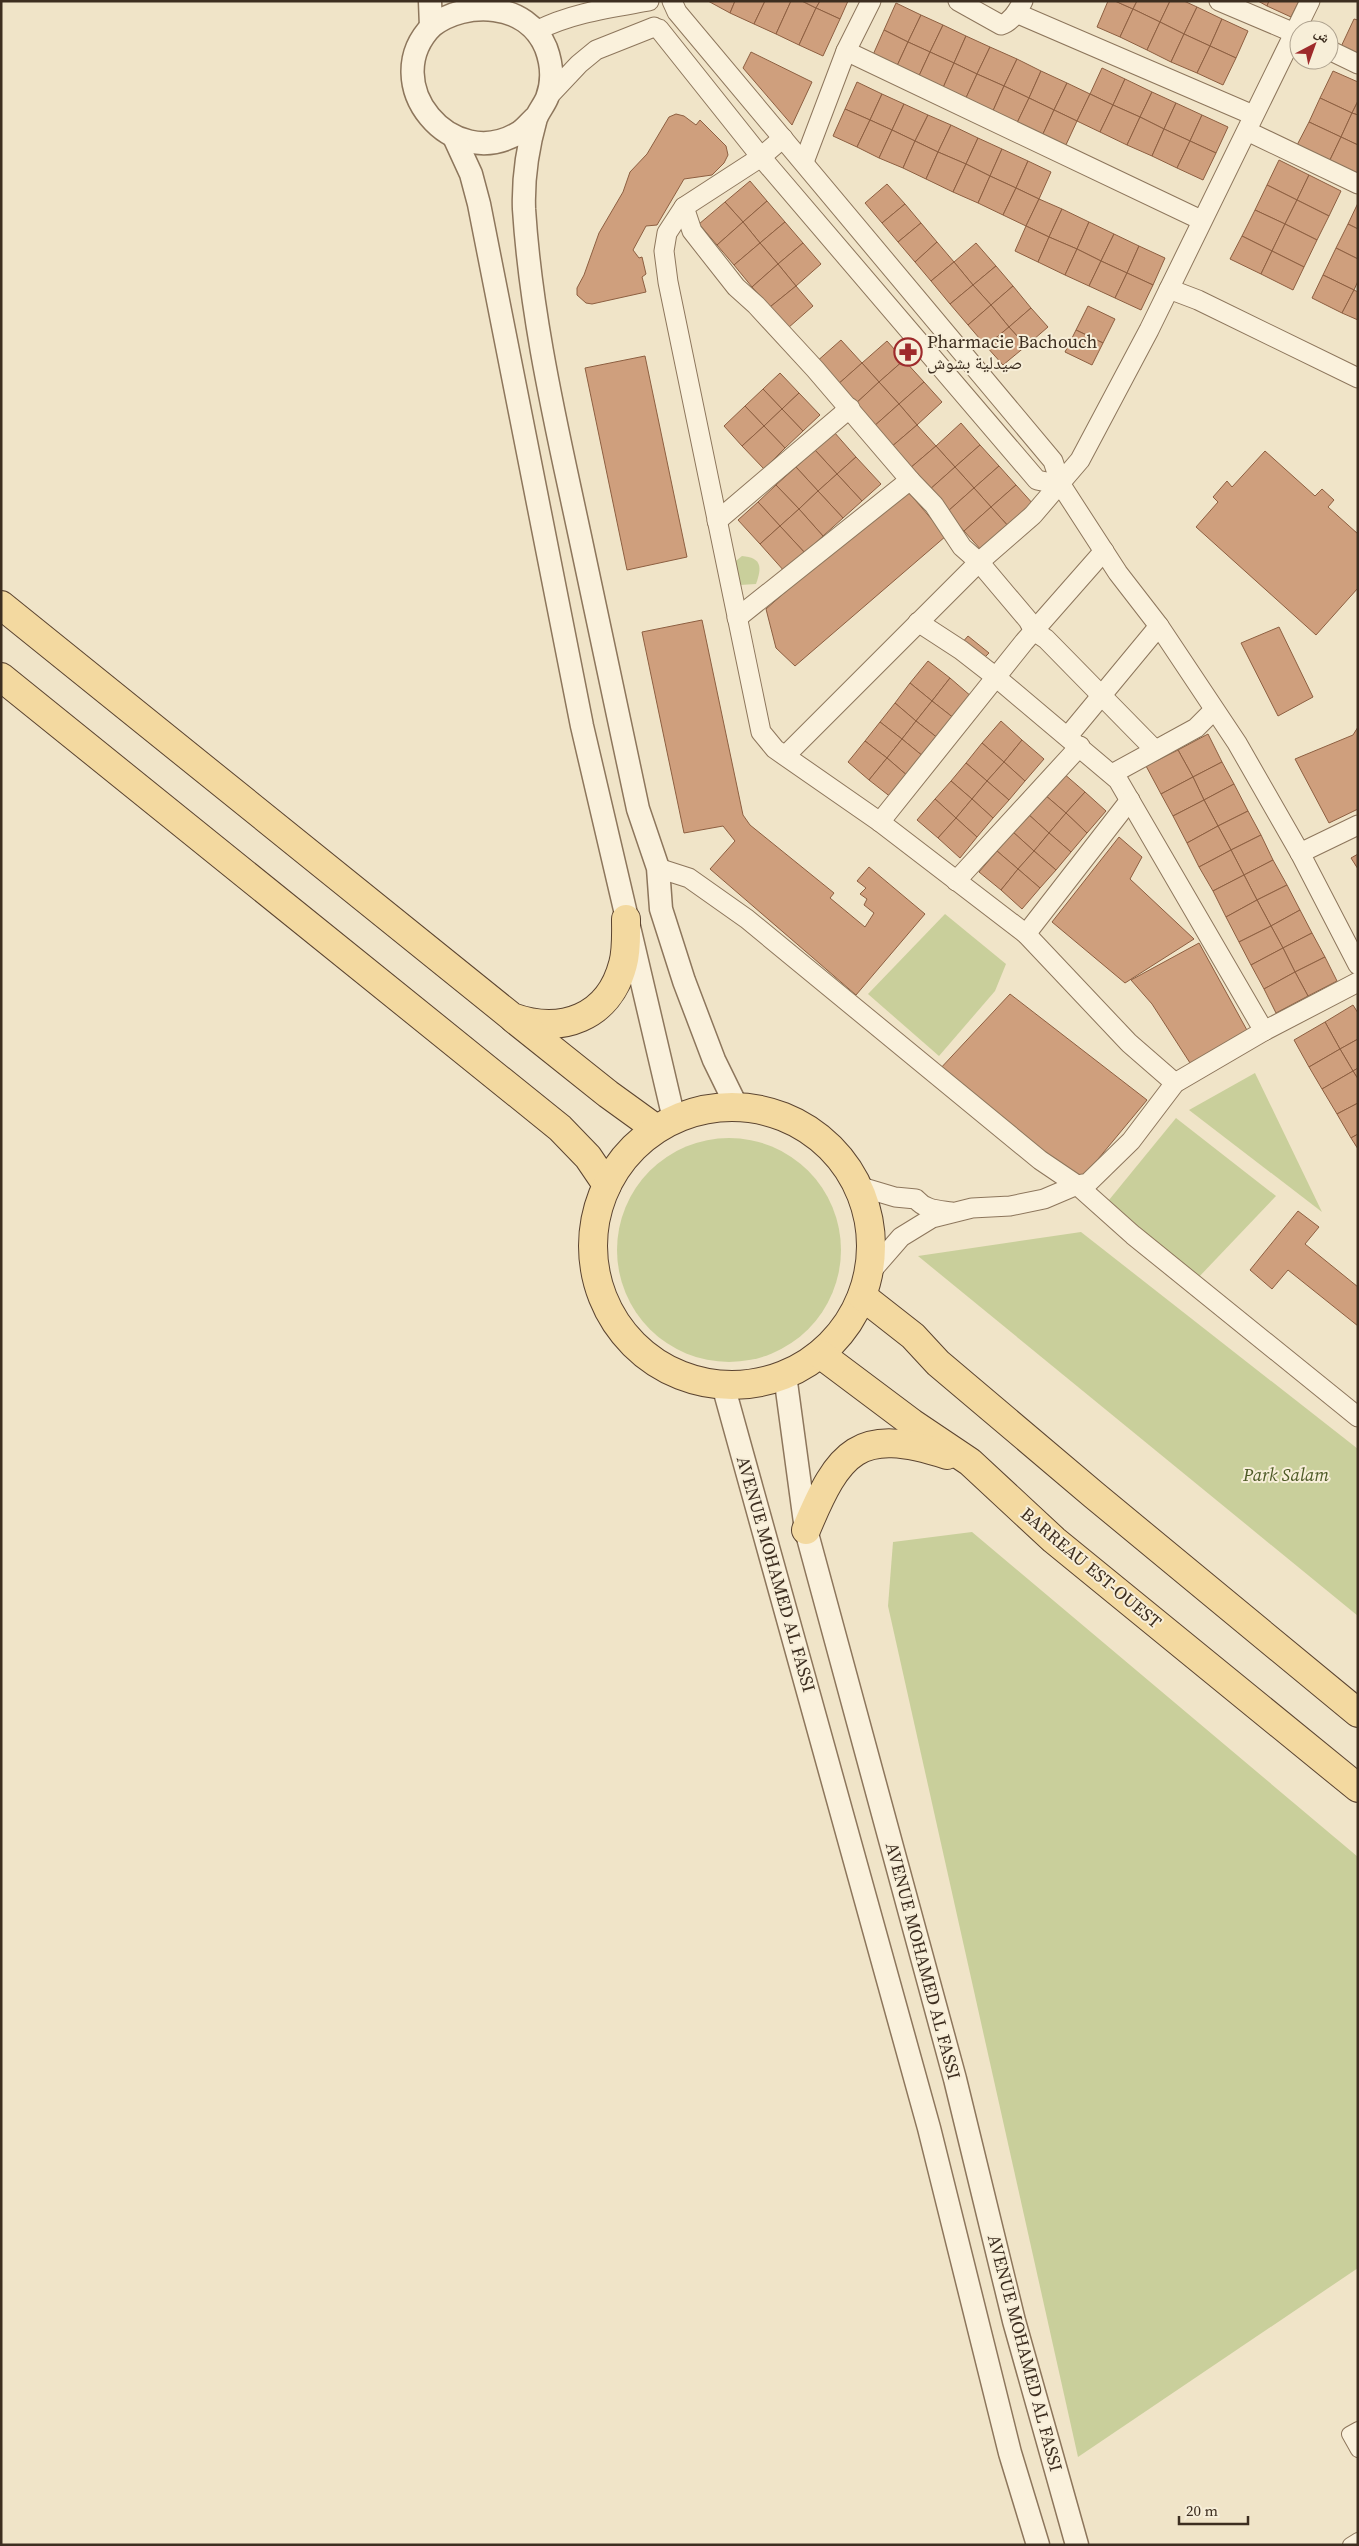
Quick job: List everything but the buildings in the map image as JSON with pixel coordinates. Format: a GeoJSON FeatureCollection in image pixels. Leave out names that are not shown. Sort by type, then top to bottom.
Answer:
{"type":"FeatureCollection","features":[{"type":"Feature","properties":{"kind":"main road"},"geometry":{"type":"LineString","coordinates":[[1,605],[601,1089],[664,1123]]}},
{"type":"Feature","properties":{"kind":"main road"},"geometry":{"type":"LineString","coordinates":[[1,678],[560,1128],[588,1157],[607,1185]]}},
{"type":"Feature","properties":{"kind":"main road"},"geometry":{"type":"LineString","coordinates":[[512,1016],[523,1021],[556,1024],[584,1017],[595,1010],[611,991],[623,966],[626,919]]}},
{"type":"Feature","properties":{"kind":"main road"},"geometry":{"type":"LineString","coordinates":[[736,1107],[758,1109],[799,1124],[833,1150],[858,1186],[870,1230],[866,1286],[852,1318],[838,1337],[820,1354],[785,1375],[753,1384],[723,1386],[696,1380],[673,1371],[652,1359],[633,1343],[605,1303],[597,1280],[593,1256],[593,1232],[598,1207],[607,1185],[620,1162],[664,1123],[708,1109],[736,1107]]}},
{"type":"Feature","properties":{"kind":"main road"},"geometry":{"type":"LineString","coordinates":[[866,1286],[938,1363],[1358,1713]]}},
{"type":"Feature","properties":{"kind":"main road","name":"BARREAU EST-OUEST"},"geometry":{"type":"LineString","coordinates":[[820,1354],[970,1462],[1054,1540],[1358,1788]]}},
{"type":"Feature","properties":{"kind":"main road"},"geometry":{"type":"LineString","coordinates":[[806,1530],[833,1473],[844,1460],[862,1448],[901,1443],[970,1462]]}},
{"type":"Feature","properties":{"kind":"street"},"geometry":{"type":"LineString","coordinates":[[430,1],[431,27]]}},
{"type":"Feature","properties":{"kind":"street"},"geometry":{"type":"LineString","coordinates":[[536,31],[555,21],[582,13],[649,1],[645,16],[646,21],[657,28],[761,157],[1037,480],[1061,484]]}},
{"type":"Feature","properties":{"kind":"street"},"geometry":{"type":"LineString","coordinates":[[804,162],[846,51],[871,1]]}},
{"type":"Feature","properties":{"kind":"street"},"geometry":{"type":"LineString","coordinates":[[958,1],[1002,25],[1006,24],[1020,7],[1250,123],[1358,184]]}},
{"type":"Feature","properties":{"kind":"street"},"geometry":{"type":"LineString","coordinates":[[1219,1],[1289,31]]}},
{"type":"Feature","properties":{"kind":"street"},"geometry":{"type":"LineString","coordinates":[[1302,20],[1310,1]]}},
{"type":"Feature","properties":{"kind":"street"},"geometry":{"type":"LineString","coordinates":[[674,7],[674,23],[665,28],[657,28],[596,50],[579,64],[542,108],[520,132],[499,140],[476,142],[454,137],[438,127],[426,113],[417,97],[413,79],[415,60],[421,42],[431,27],[445,16],[461,8],[496,4],[524,19],[536,31],[546,47],[551,64],[551,82],[542,108],[527,161],[524,206],[532,282],[551,400],[638,809],[658,868],[662,909],[684,981],[714,1060],[736,1107]]}},
{"type":"Feature","properties":{"kind":"street"},"geometry":{"type":"LineString","coordinates":[[674,7],[1053,461],[1061,484],[1104,551],[1158,626],[1237,743],[1300,853],[1358,965]]}},
{"type":"Feature","properties":{"kind":"street"},"geometry":{"type":"LineString","coordinates":[[786,755],[978,562],[1033,516],[1080,460],[1169,289],[1201,220],[1289,48]]}},
{"type":"Feature","properties":{"kind":"street"},"geometry":{"type":"LineString","coordinates":[[846,51],[1201,220]]}},
{"type":"Feature","properties":{"kind":"street"},"geometry":{"type":"LineString","coordinates":[[1339,55],[1358,64]]}},
{"type":"Feature","properties":{"kind":"street"},"geometry":{"type":"LineString","coordinates":[[454,137],[471,174],[479,204],[582,726],[626,919],[664,1123]]}},
{"type":"Feature","properties":{"kind":"street"},"geometry":{"type":"LineString","coordinates":[[783,138],[761,157],[684,207],[667,233],[664,251],[670,291],[761,732],[771,745],[880,822],[1026,934],[1129,1043],[1175,1083]]}},
{"type":"Feature","properties":{"kind":"street"},"geometry":{"type":"LineString","coordinates":[[684,207],[692,232],[736,287],[756,305],[850,408],[910,480],[934,505],[962,547],[978,562],[1028,620],[1034,631],[1046,639],[1155,750]]}},
{"type":"Feature","properties":{"kind":"street"},"geometry":{"type":"LineString","coordinates":[[1169,289],[1198,300],[1358,378]]}},
{"type":"Feature","properties":{"kind":"street"},"geometry":{"type":"LineString","coordinates":[[717,521],[850,408]]}},
{"type":"Feature","properties":{"kind":"street"},"geometry":{"type":"LineString","coordinates":[[737,618],[910,480]]}},
{"type":"Feature","properties":{"kind":"street"},"geometry":{"type":"LineString","coordinates":[[880,822],[1034,631],[1104,551]]}},
{"type":"Feature","properties":{"kind":"street"},"geometry":{"type":"LineString","coordinates":[[918,622],[961,650],[997,678],[1118,780],[1264,1031]]}},
{"type":"Feature","properties":{"kind":"street"},"geometry":{"type":"LineString","coordinates":[[956,881],[1074,741],[1101,695],[1158,626]]}},
{"type":"Feature","properties":{"kind":"street"},"geometry":{"type":"LineString","coordinates":[[1112,774],[1196,728],[1214,710]]}},
{"type":"Feature","properties":{"kind":"street"},"geometry":{"type":"LineString","coordinates":[[1026,934],[1130,800]]}},
{"type":"Feature","properties":{"kind":"street"},"geometry":{"type":"LineString","coordinates":[[1300,853],[1358,825]]}},
{"type":"Feature","properties":{"kind":"street"},"geometry":{"type":"LineString","coordinates":[[658,868],[690,878],[739,913],[1040,1160],[1077,1185],[1134,1235],[1358,1417]]}},
{"type":"Feature","properties":{"kind":"street"},"geometry":{"type":"LineString","coordinates":[[866,1286],[901,1237],[932,1218],[952,1212],[1044,1199],[1077,1185],[1088,1183],[1131,1141],[1175,1083],[1264,1031],[1358,982]]}},
{"type":"Feature","properties":{"kind":"street"},"geometry":{"type":"LineString","coordinates":[[858,1186],[895,1198],[916,1199],[920,1204],[932,1210],[952,1212]]}},
{"type":"Feature","properties":{"kind":"street","name":"AVENUE MOHAMED AL FASSI"},"geometry":{"type":"LineString","coordinates":[[785,1375],[806,1530],[955,2079],[1014,2322],[1077,2545]]}},
{"type":"Feature","properties":{"kind":"street","name":"AVENUE MOHAMED AL FASSI"},"geometry":{"type":"LineString","coordinates":[[723,1386],[929,2128],[1010,2453],[1038,2545]]}},
{"type":"Feature","properties":{"kind":"street"},"geometry":{"type":"LineString","coordinates":[[1358,2429],[1349,2434],[1358,2450]]}},
{"type":"Feature","properties":{"kind":"street"},"geometry":{"type":"LineString","coordinates":[[1350,2545],[1358,2540]]}},
{"type":"Feature","properties":{"kind":"green space"},"geometry":{"type":"Polygon","coordinates":[[[742,556],[749,557],[759,564],[756,584],[740,585],[732,576],[732,564],[742,556]]]}},
{"type":"Feature","properties":{"kind":"green space"},"geometry":{"type":"Polygon","coordinates":[[[945,914],[1006,964],[995,991],[939,1056],[868,994],[945,914]]]}},
{"type":"Feature","properties":{"kind":"green space"},"geometry":{"type":"Polygon","coordinates":[[[1255,1073],[1322,1212],[1189,1110],[1255,1073]]]}},
{"type":"Feature","properties":{"kind":"green space"},"geometry":{"type":"Polygon","coordinates":[[[1176,1118],[1276,1196],[1197,1279],[1109,1200],[1176,1118]]]}},
{"type":"Feature","properties":{"kind":"green space"},"geometry":{"type":"Polygon","coordinates":[[[729,1138],[751,1140],[782,1151],[800,1163],[816,1179],[828,1197],[836,1218],[841,1250],[839,1272],[828,1303],[816,1321],[800,1337],[782,1349],[761,1357],[729,1362],[707,1360],[676,1349],[658,1337],[642,1321],[630,1303],[622,1282],[617,1250],[619,1228],[630,1197],[642,1179],[658,1163],[676,1151],[697,1143],[729,1138]]]}},
{"type":"Feature","properties":{"kind":"green space","name":"Park Salam"},"geometry":{"type":"Polygon","coordinates":[[[1081,1232],[1358,1449],[1358,1616],[918,1256],[1081,1232]]]}},
{"type":"Feature","properties":{"kind":"green space"},"geometry":{"type":"Polygon","coordinates":[[[972,1532],[1358,1857],[1358,2268],[1078,2457],[888,1606],[893,1542],[972,1532]]]}},
{"type":"Feature","properties":{"kind":"place","name":"Pharmacie Bachouch صيدلية بشوش"},"geometry":{"type":"Point","coordinates":[908,352]}}]}
